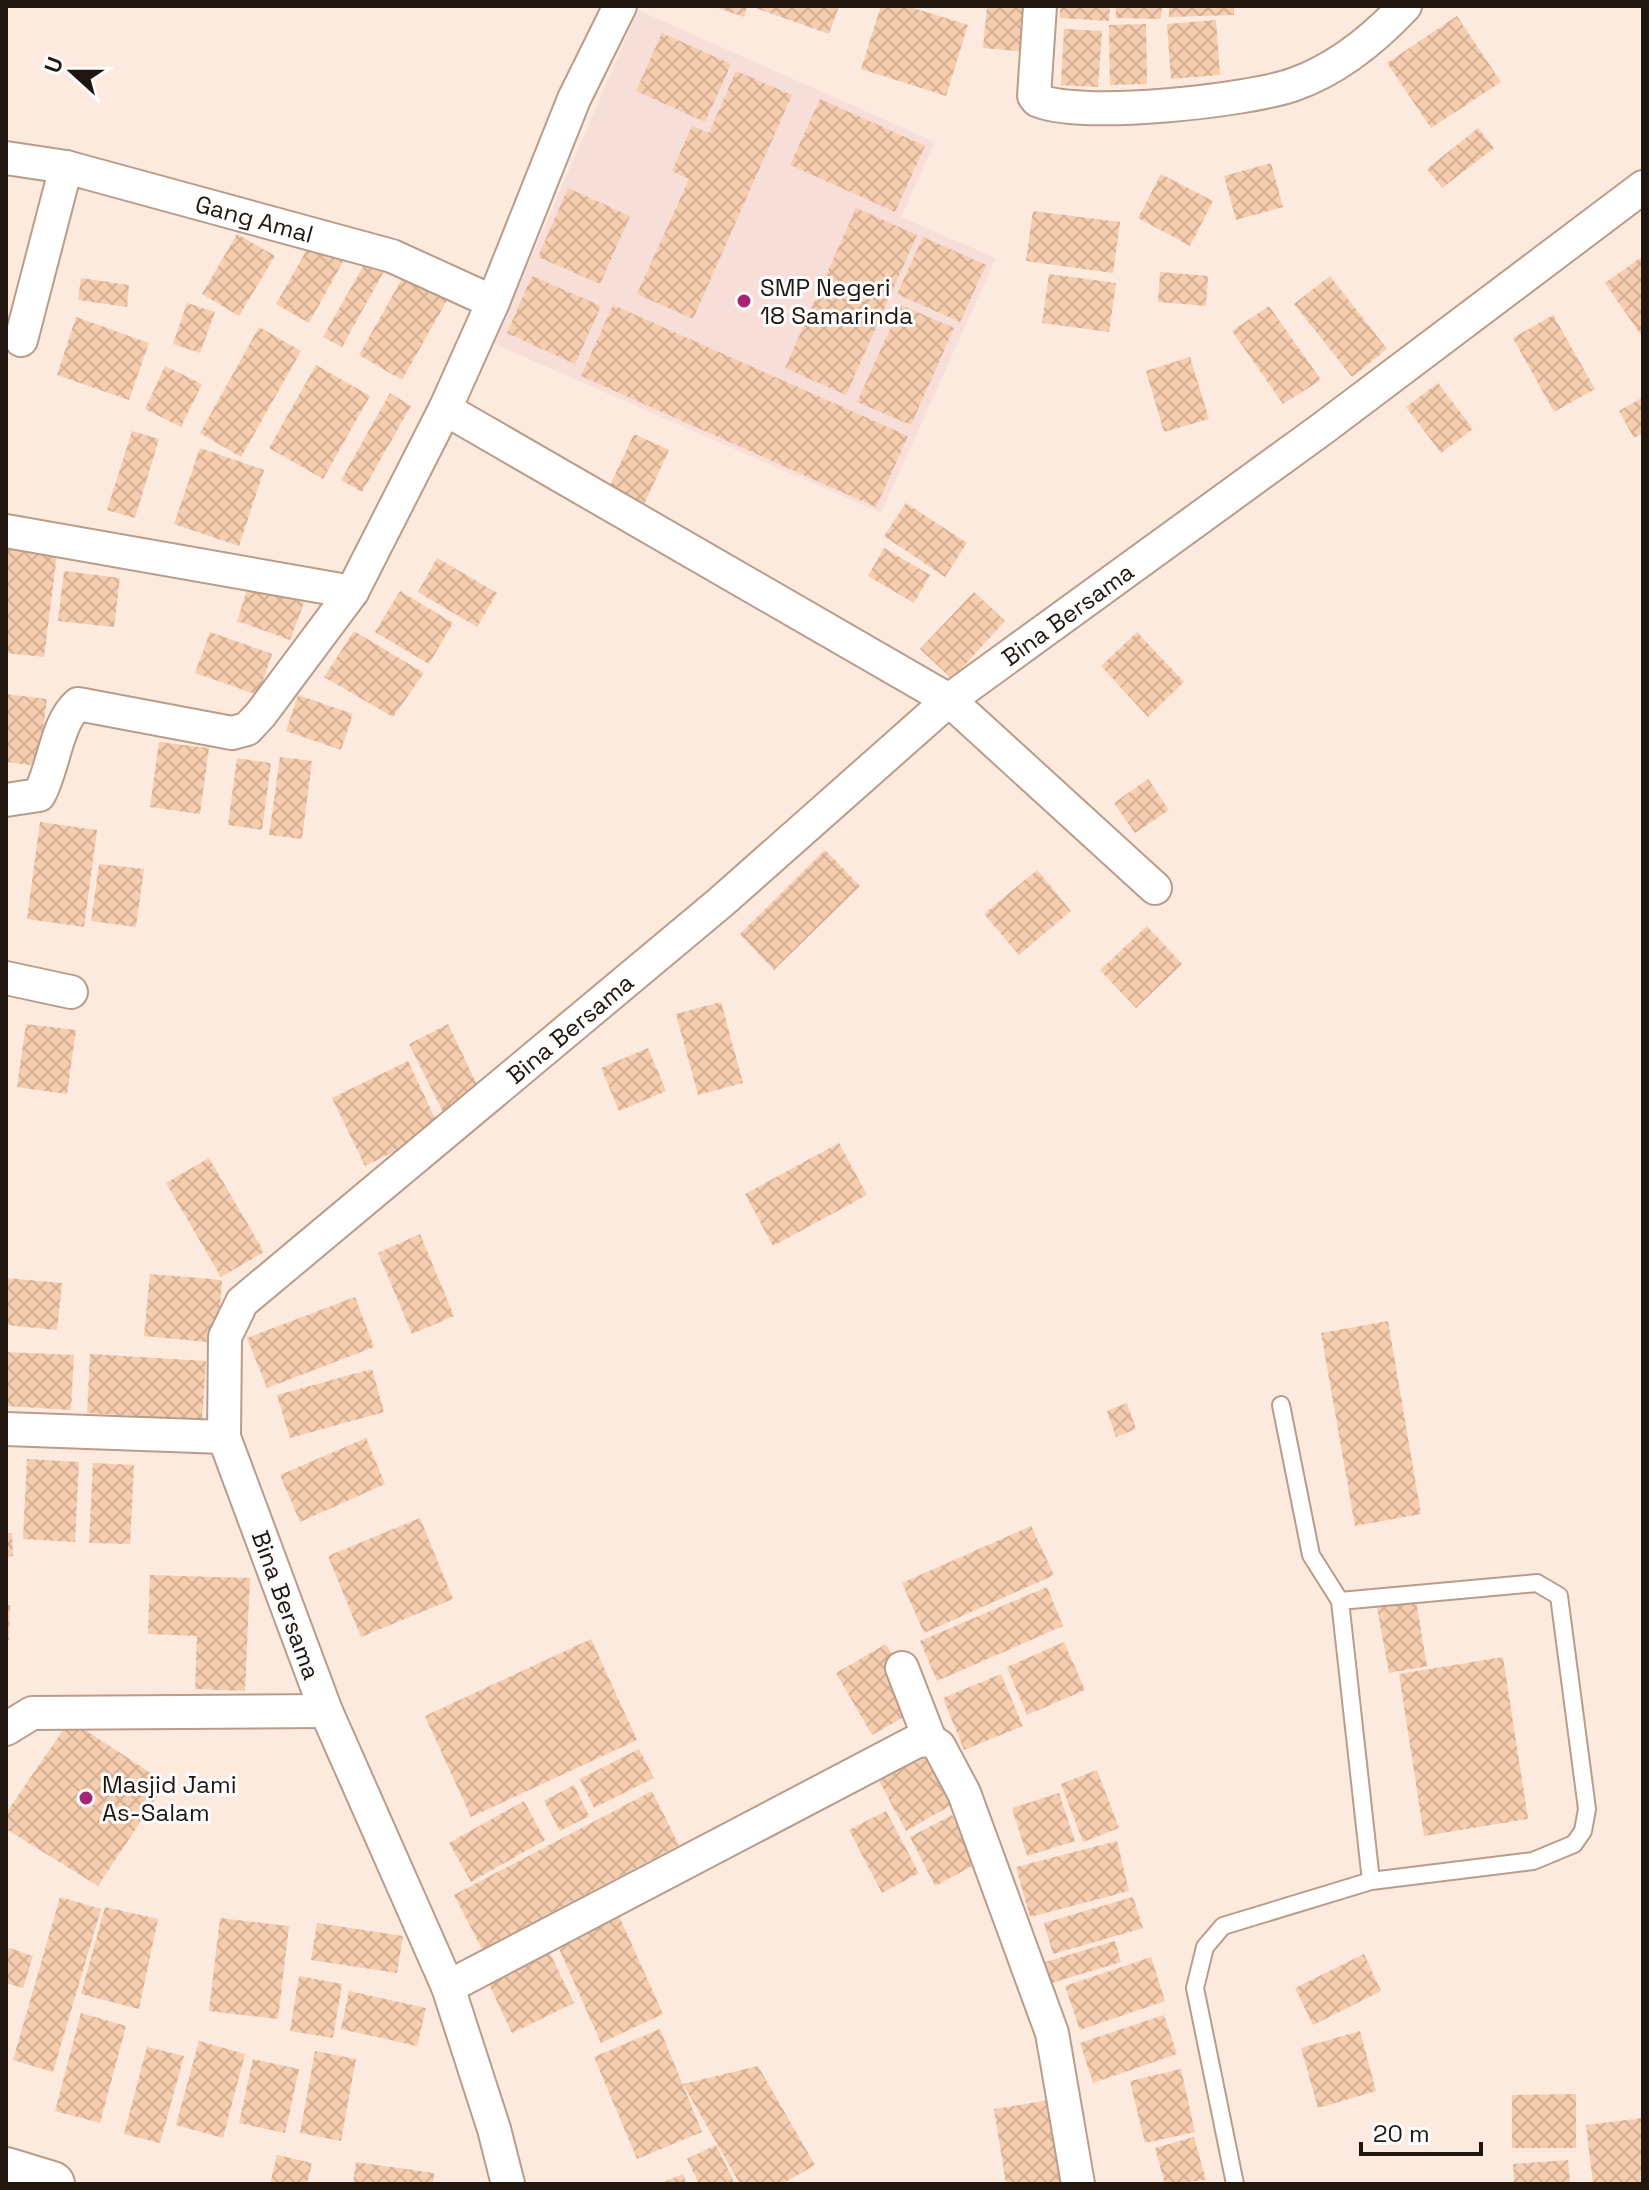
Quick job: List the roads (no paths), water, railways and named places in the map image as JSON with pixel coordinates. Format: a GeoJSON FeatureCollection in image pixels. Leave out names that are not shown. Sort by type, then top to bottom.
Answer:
{"type":"FeatureCollection","features":[{"type":"Feature","properties":{"kind":"street"},"geometry":{"type":"LineString","coordinates":[[6,800],[39,795],[51,774],[63,725],[69,712],[78,704],[232,733],[247,729],[352,592],[445,409],[493,302],[574,99],[620,6]]}},
{"type":"Feature","properties":{"kind":"street"},"geometry":{"type":"LineString","coordinates":[[1040,6],[1034,96],[1037,100],[1077,106],[1133,107],[1264,92],[1295,84],[1359,48],[1405,6]]}},
{"type":"Feature","properties":{"kind":"street","name":"Gang Amal"},"geometry":{"type":"LineString","coordinates":[[6,158],[66,167],[392,256],[493,302]]}},
{"type":"Feature","properties":{"kind":"street"},"geometry":{"type":"LineString","coordinates":[[21,340],[66,167]]}},
{"type":"Feature","properties":{"kind":"street","name":"Bina Bersama"},"geometry":{"type":"LineString","coordinates":[[508,2184],[448,1987],[326,1711],[224,1437],[225,1337],[242,1302],[721,902],[949,700],[1322,429],[1643,187]]}},
{"type":"Feature","properties":{"kind":"street"},"geometry":{"type":"LineString","coordinates":[[445,409],[949,700],[1155,888]]}},
{"type":"Feature","properties":{"kind":"street"},"geometry":{"type":"LineString","coordinates":[[6,531],[352,592]]}},
{"type":"Feature","properties":{"kind":"street"},"geometry":{"type":"LineString","coordinates":[[6,978],[71,992]]}},
{"type":"Feature","properties":{"kind":"street"},"geometry":{"type":"LineString","coordinates":[[6,1429],[224,1437]]}},
{"type":"Feature","properties":{"kind":"street"},"geometry":{"type":"LineString","coordinates":[[902,1668],[930,1740],[939,1746],[964,1793],[1052,2033],[1078,2184]]}},
{"type":"Feature","properties":{"kind":"street"},"geometry":{"type":"LineString","coordinates":[[6,1729],[32,1713],[326,1711]]}},
{"type":"Feature","properties":{"kind":"street"},"geometry":{"type":"LineString","coordinates":[[448,1987],[917,1741],[930,1740]]}},
{"type":"Feature","properties":{"kind":"street"},"geometry":{"type":"LineString","coordinates":[[6,2170],[52,2184]]}},
{"type":"Feature","properties":{"kind":"lane"},"geometry":{"type":"LineString","coordinates":[[1281,1405],[1311,1555],[1340,1601],[1371,1881]]}},
{"type":"Feature","properties":{"kind":"lane"},"geometry":{"type":"LineString","coordinates":[[1235,2184],[1195,1988],[1205,1947],[1223,1926],[1371,1881],[1533,1861],[1574,1844],[1583,1831],[1587,1809],[1559,1596],[1537,1583],[1340,1601]]}},
{"type":"Feature","properties":{"kind":"place","name":"SMP Negeri 18 Samarinda"},"geometry":{"type":"Point","coordinates":[744,301]}},
{"type":"Feature","properties":{"kind":"place","name":"Masjid Jami As-Salam"},"geometry":{"type":"Point","coordinates":[86,1798]}}]}
